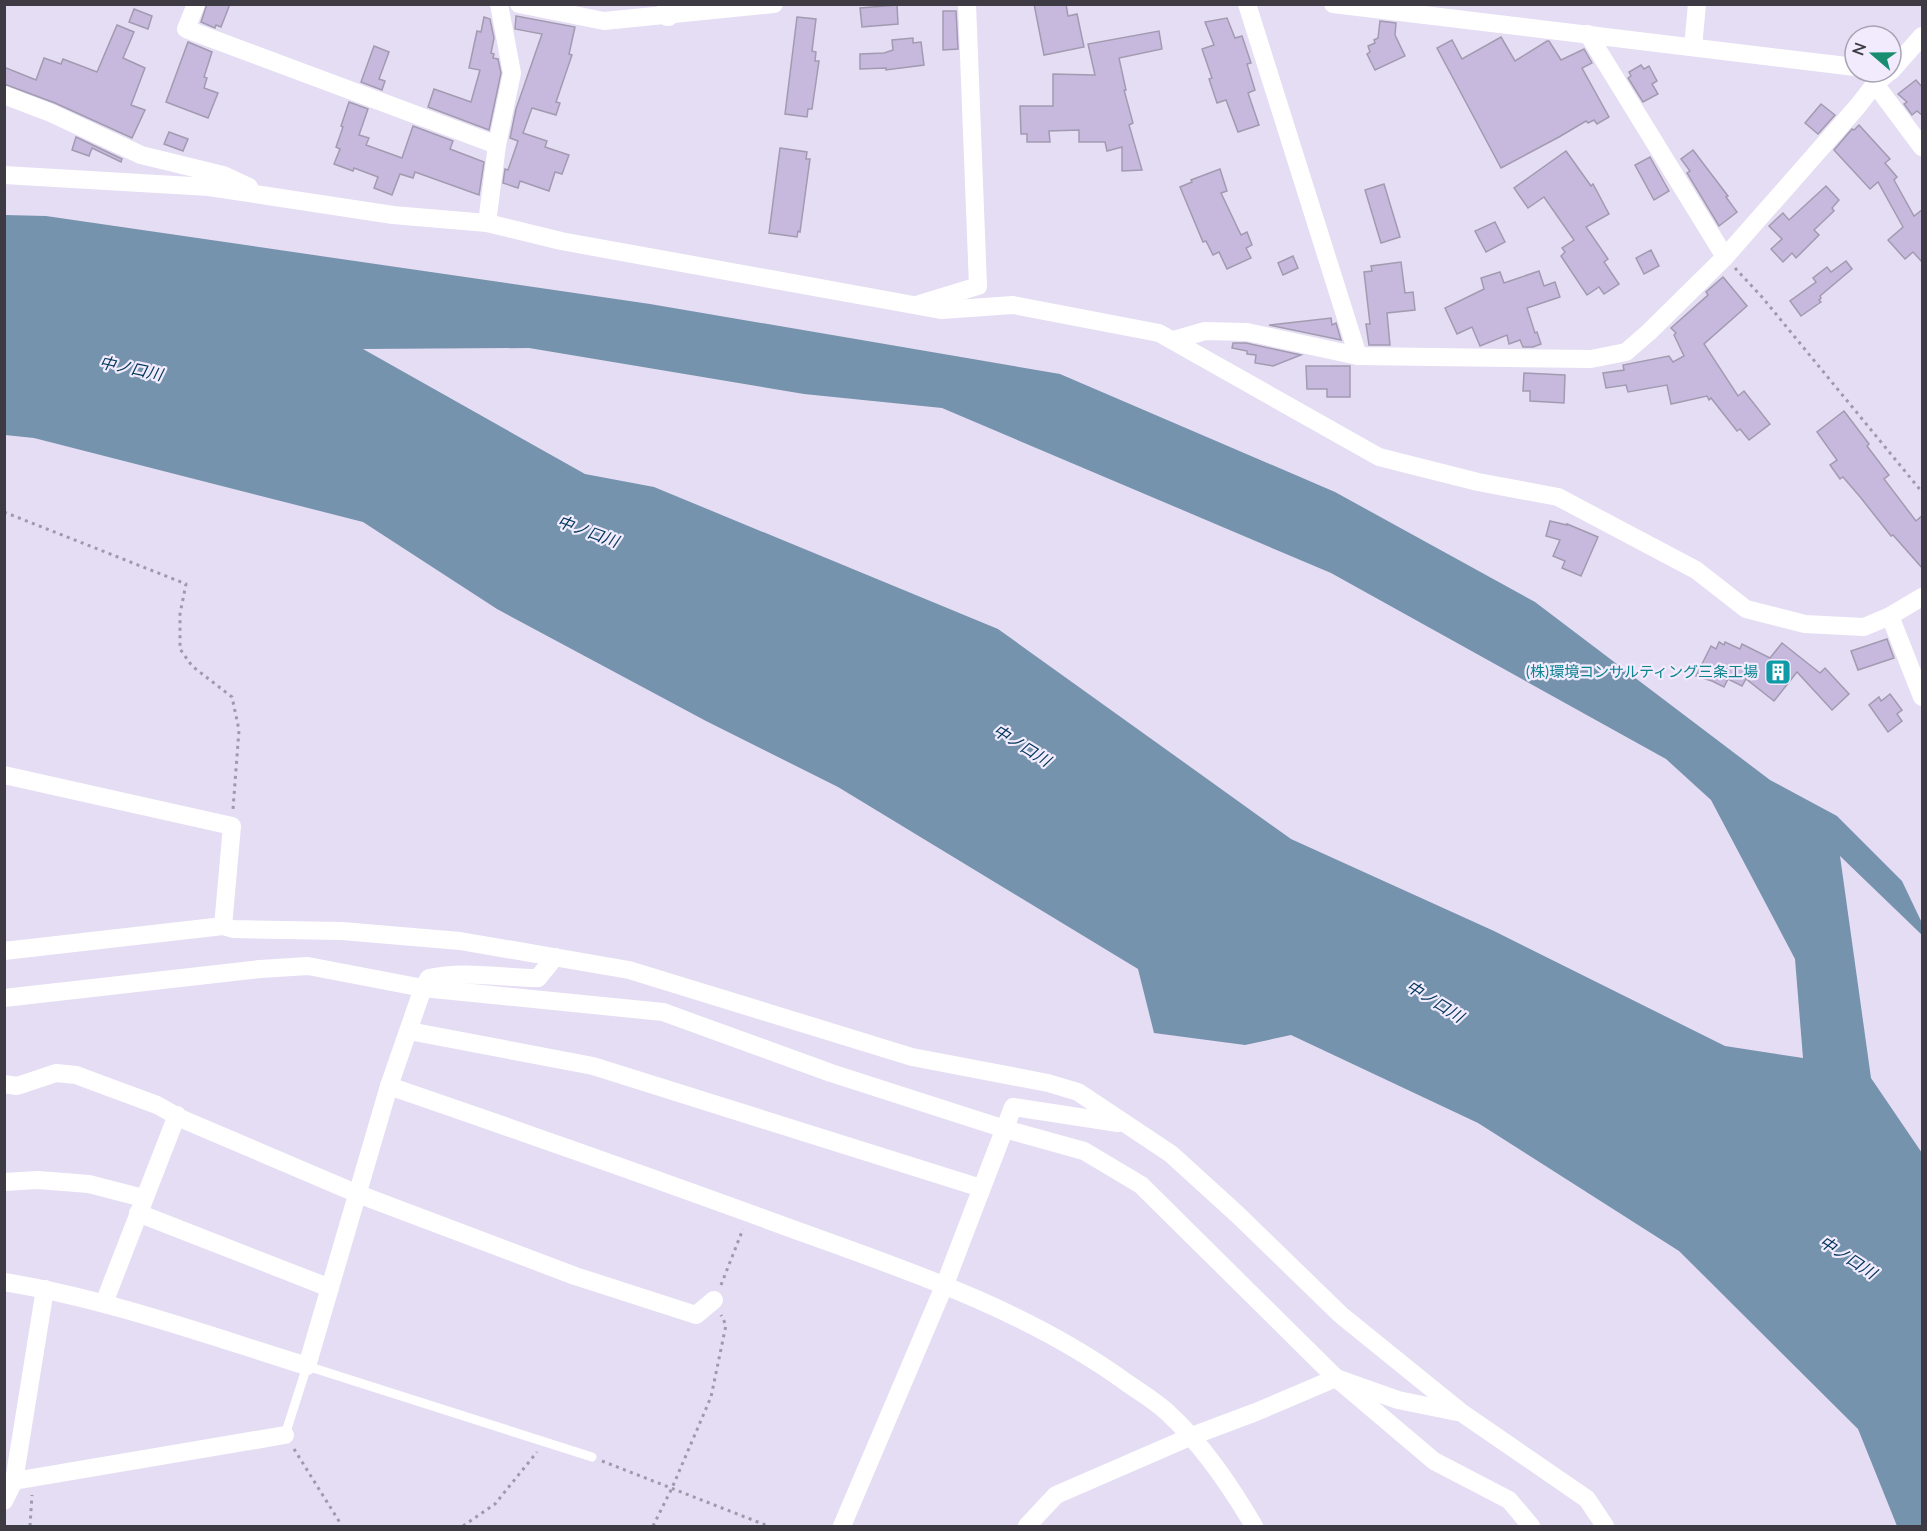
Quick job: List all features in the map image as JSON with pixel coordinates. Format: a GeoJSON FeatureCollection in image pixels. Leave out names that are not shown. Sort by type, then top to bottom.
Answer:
{"type":"FeatureCollection","features":[{"type":"Feature","properties":{"kind":"street"},"geometry":{"type":"LineString","coordinates":[[196,4],[186,28],[497,145]]}},
{"type":"Feature","properties":{"kind":"street"},"geometry":{"type":"LineString","coordinates":[[487,223],[497,145],[512,73],[499,4]]}},
{"type":"Feature","properties":{"kind":"street"},"geometry":{"type":"LineString","coordinates":[[519,4],[604,21],[668,10],[774,4]]}},
{"type":"Feature","properties":{"kind":"street"},"geometry":{"type":"LineString","coordinates":[[914,305],[978,285],[967,4]]}},
{"type":"Feature","properties":{"kind":"street"},"geometry":{"type":"LineString","coordinates":[[1246,4],[1358,356]]}},
{"type":"Feature","properties":{"kind":"street"},"geometry":{"type":"LineString","coordinates":[[1333,4],[1448,11],[1588,34],[1843,66]]}},
{"type":"Feature","properties":{"kind":"street"},"geometry":{"type":"LineString","coordinates":[[1693,47],[1697,4]]}},
{"type":"Feature","properties":{"kind":"street"},"geometry":{"type":"LineString","coordinates":[[1588,34],[1725,256]]}},
{"type":"Feature","properties":{"kind":"street"},"geometry":{"type":"LineString","coordinates":[[1903,57],[1923,36]]}},
{"type":"Feature","properties":{"kind":"street"},"geometry":{"type":"LineString","coordinates":[[1174,340],[1205,331],[1247,332],[1358,356],[1591,359],[1626,352],[1650,332],[1725,256],[1875,84],[1923,147]]}},
{"type":"Feature","properties":{"kind":"street"},"geometry":{"type":"LineString","coordinates":[[4,95],[51,113],[141,155],[222,175],[267,195]]}},
{"type":"Feature","properties":{"kind":"street"},"geometry":{"type":"LineString","coordinates":[[4,175],[209,187],[393,215],[487,223],[561,241],[942,310],[1013,305],[1159,333],[1379,458],[1478,482],[1558,497],[1696,570],[1746,609],[1806,624],[1864,627],[1890,616],[1923,597]]}},
{"type":"Feature","properties":{"kind":"street"},"geometry":{"type":"LineString","coordinates":[[1890,616],[1923,697]]}},
{"type":"Feature","properties":{"kind":"street"},"geometry":{"type":"LineString","coordinates":[[4,776],[232,826],[223,926]]}},
{"type":"Feature","properties":{"kind":"street"},"geometry":{"type":"LineString","coordinates":[[4,951],[223,926],[233,929],[342,931],[460,941],[535,956],[555,957],[629,970],[912,1057],[1078,1092],[1171,1154],[1341,1315],[1461,1413],[1587,1499],[1605,1527]]}},
{"type":"Feature","properties":{"kind":"street"},"geometry":{"type":"LineString","coordinates":[[4,1282],[45,1288],[104,1303],[307,1366],[390,1086],[423,988],[429,978],[449,973],[538,978],[555,957]]}},
{"type":"Feature","properties":{"kind":"street"},"geometry":{"type":"LineString","coordinates":[[4,998],[260,969],[308,966],[423,988],[663,1012],[831,1073],[1005,1129],[1084,1151],[1141,1185],[1336,1378],[1434,1461],[1509,1500],[1531,1527]]}},
{"type":"Feature","properties":{"kind":"street"},"geometry":{"type":"LineString","coordinates":[[409,1031],[593,1066],[981,1188]]}},
{"type":"Feature","properties":{"kind":"street"},"geometry":{"type":"LineString","coordinates":[[4,1084],[17,1086],[56,1073],[76,1075],[157,1105],[358,1194],[575,1276],[696,1315],[714,1300]]}},
{"type":"Feature","properties":{"kind":"street"},"geometry":{"type":"LineString","coordinates":[[390,1086],[945,1284],[1058,1338],[1110,1371],[1165,1411],[1192,1436],[1232,1489],[1254,1527]]}},
{"type":"Feature","properties":{"kind":"street"},"geometry":{"type":"LineString","coordinates":[[842,1527],[945,1284],[1013,1107],[1124,1124]]}},
{"type":"Feature","properties":{"kind":"street"},"geometry":{"type":"LineString","coordinates":[[104,1303],[177,1115]]}},
{"type":"Feature","properties":{"kind":"street"},"geometry":{"type":"LineString","coordinates":[[4,1182],[38,1180],[89,1184],[330,1288]]}},
{"type":"Feature","properties":{"kind":"street"},"geometry":{"type":"LineString","coordinates":[[4,1501],[14,1481],[45,1288]]}},
{"type":"Feature","properties":{"kind":"street"},"geometry":{"type":"LineString","coordinates":[[1027,1527],[1056,1495],[1192,1436],[1257,1412],[1336,1378],[1398,1400],[1461,1413]]}},
{"type":"Feature","properties":{"kind":"street"},"geometry":{"type":"LineString","coordinates":[[14,1481],[285,1435]]}},
{"type":"Feature","properties":{"kind":"lane"},"geometry":{"type":"LineString","coordinates":[[285,1435],[307,1366],[592,1457]]}},
{"type":"Feature","properties":{"kind":"path"},"geometry":{"type":"LineString","coordinates":[[1725,256],[1762,297],[1923,492]]}},
{"type":"Feature","properties":{"kind":"path"},"geometry":{"type":"LineString","coordinates":[[4,512],[186,584],[180,614],[180,649],[192,666],[232,697],[239,730],[232,826]]}},
{"type":"Feature","properties":{"kind":"path"},"geometry":{"type":"LineString","coordinates":[[653,1527],[711,1397],[726,1325],[714,1300],[750,1213]]}},
{"type":"Feature","properties":{"kind":"path"},"geometry":{"type":"LineString","coordinates":[[285,1435],[342,1527]]}},
{"type":"Feature","properties":{"kind":"path"},"geometry":{"type":"LineString","coordinates":[[463,1527],[495,1504],[545,1442]]}},
{"type":"Feature","properties":{"kind":"path"},"geometry":{"type":"LineString","coordinates":[[592,1457],[768,1527]]}},
{"type":"Feature","properties":{"kind":"path"},"geometry":{"type":"LineString","coordinates":[[30,1527],[33,1478]]}},
{"type":"Feature","properties":{"kind":"water","name":"中ノ口川"},"geometry":{"type":"Polygon","coordinates":[[[5,215],[46,216],[650,304],[1060,374],[1335,492],[1535,602],[1770,780],[1837,816],[1902,881],[1922,923],[1922,935],[1840,856],[1871,1078],[1922,1153],[1922,1526],[1897,1526],[1858,1429],[1679,1251],[1478,1123],[1291,1035],[1245,1045],[1154,1033],[1138,969],[838,787],[706,721],[497,609],[363,522],[34,438],[5,435],[5,215]],[[529,348],[363,349],[585,474],[654,487],[998,629],[1291,839],[1494,931],[1725,1046],[1803,1058],[1795,959],[1711,800],[1666,759],[1331,573],[942,408],[804,394],[529,348]]]}},
{"type":"Feature","properties":{"kind":"building"},"geometry":{"type":"Polygon","coordinates":[[[207,4],[230,4],[221,27],[216,25],[215,28],[201,22],[207,4]]]}},
{"type":"Feature","properties":{"kind":"building"},"geometry":{"type":"Polygon","coordinates":[[[1034,4],[1066,4],[1068,16],[1077,14],[1084,47],[1044,55],[1034,4]]]}},
{"type":"Feature","properties":{"kind":"building"},"geometry":{"type":"Polygon","coordinates":[[[897,5],[898,24],[862,27],[860,8],[897,5]]]}},
{"type":"Feature","properties":{"kind":"building"},"geometry":{"type":"Polygon","coordinates":[[[134,9],[152,16],[148,29],[129,22],[134,9]]]}},
{"type":"Feature","properties":{"kind":"building"},"geometry":{"type":"Polygon","coordinates":[[[943,11],[956,11],[958,49],[943,50],[943,11]]]}},
{"type":"Feature","properties":{"kind":"building"},"geometry":{"type":"Polygon","coordinates":[[[516,16],[575,27],[569,54],[572,55],[556,102],[560,103],[556,115],[532,108],[523,133],[547,141],[545,147],[569,155],[562,174],[555,172],[549,191],[520,181],[518,188],[503,183],[505,169],[508,170],[518,141],[510,138],[516,109],[542,34],[515,29],[516,16]]]}},
{"type":"Feature","properties":{"kind":"building"},"geometry":{"type":"Polygon","coordinates":[[[484,17],[490,19],[494,38],[491,53],[494,54],[493,58],[498,59],[501,73],[489,130],[428,107],[434,89],[471,102],[480,70],[469,68],[477,31],[481,32],[484,17]]]}},
{"type":"Feature","properties":{"kind":"building"},"geometry":{"type":"Polygon","coordinates":[[[797,17],[816,19],[812,51],[816,52],[815,61],[819,61],[812,109],[808,109],[807,117],[785,114],[797,17]]]}},
{"type":"Feature","properties":{"kind":"building"},"geometry":{"type":"Polygon","coordinates":[[[1227,18],[1235,38],[1242,36],[1251,63],[1247,64],[1255,90],[1248,93],[1259,125],[1238,132],[1226,100],[1217,103],[1209,79],[1212,78],[1202,49],[1214,45],[1205,22],[1227,18]]]}},
{"type":"Feature","properties":{"kind":"building"},"geometry":{"type":"Polygon","coordinates":[[[1380,21],[1396,23],[1395,35],[1405,56],[1375,70],[1367,54],[1370,52],[1368,46],[1375,43],[1374,40],[1378,38],[1380,21]]]}},
{"type":"Feature","properties":{"kind":"building"},"geometry":{"type":"Polygon","coordinates":[[[117,25],[134,32],[123,58],[145,68],[131,105],[145,110],[132,138],[55,103],[4,84],[4,67],[36,80],[44,58],[61,64],[63,59],[97,72],[117,25]]]}},
{"type":"Feature","properties":{"kind":"building"},"geometry":{"type":"Polygon","coordinates":[[[1159,31],[1162,49],[1119,58],[1126,90],[1124,90],[1133,123],[1129,125],[1142,170],[1122,171],[1122,147],[1107,151],[1105,142],[1079,142],[1079,130],[1049,131],[1050,142],[1027,142],[1027,134],[1021,134],[1020,106],[1053,106],[1053,74],[1095,75],[1088,44],[1159,31]]]}},
{"type":"Feature","properties":{"kind":"building"},"geometry":{"type":"Polygon","coordinates":[[[1501,37],[1515,61],[1547,41],[1561,60],[1584,49],[1592,63],[1582,68],[1609,117],[1597,124],[1594,120],[1588,123],[1586,121],[1501,168],[1437,48],[1452,40],[1462,59],[1501,37]]]}},
{"type":"Feature","properties":{"kind":"building"},"geometry":{"type":"Polygon","coordinates":[[[913,38],[913,43],[921,42],[924,65],[886,70],[886,68],[860,69],[860,54],[884,53],[893,50],[892,40],[913,38]]]}},
{"type":"Feature","properties":{"kind":"building"},"geometry":{"type":"Polygon","coordinates":[[[188,42],[212,52],[204,77],[207,78],[204,88],[218,93],[208,118],[166,102],[188,42]]]}},
{"type":"Feature","properties":{"kind":"building"},"geometry":{"type":"Polygon","coordinates":[[[374,46],[389,52],[379,79],[385,81],[382,90],[361,82],[374,46]]]}},
{"type":"Feature","properties":{"kind":"building"},"geometry":{"type":"Polygon","coordinates":[[[1641,65],[1644,69],[1649,66],[1657,81],[1652,84],[1658,94],[1643,102],[1628,78],[1631,76],[1629,72],[1641,65]]]}},
{"type":"Feature","properties":{"kind":"building"},"geometry":{"type":"Polygon","coordinates":[[[1916,80],[1923,88],[1923,116],[1917,111],[1912,115],[1904,104],[1907,102],[1898,94],[1916,80]]]}},
{"type":"Feature","properties":{"kind":"building"},"geometry":{"type":"Polygon","coordinates":[[[349,102],[368,109],[359,135],[369,138],[366,145],[402,158],[413,126],[453,141],[450,149],[484,162],[479,195],[415,172],[413,178],[400,174],[392,195],[374,188],[378,177],[354,168],[353,171],[334,164],[340,149],[336,147],[349,102]]]}},
{"type":"Feature","properties":{"kind":"building"},"geometry":{"type":"Polygon","coordinates":[[[1821,104],[1835,115],[1818,134],[1805,123],[1821,104]]]}},
{"type":"Feature","properties":{"kind":"building"},"geometry":{"type":"Polygon","coordinates":[[[1859,125],[1890,159],[1885,163],[1897,177],[1894,180],[1914,216],[1923,209],[1923,263],[1913,252],[1905,259],[1888,240],[1903,227],[1878,182],[1870,189],[1834,150],[1852,129],[1854,130],[1859,125]]]}},
{"type":"Feature","properties":{"kind":"building"},"geometry":{"type":"Polygon","coordinates":[[[169,132],[188,139],[183,151],[164,144],[169,132]]]}},
{"type":"Feature","properties":{"kind":"building"},"geometry":{"type":"Polygon","coordinates":[[[76,137],[122,159],[121,162],[92,148],[89,156],[72,150],[76,137]]]}},
{"type":"Feature","properties":{"kind":"building"},"geometry":{"type":"Polygon","coordinates":[[[780,148],[807,152],[806,159],[810,159],[800,232],[798,231],[797,237],[769,233],[780,148]]]}},
{"type":"Feature","properties":{"kind":"building"},"geometry":{"type":"Polygon","coordinates":[[[1693,150],[1728,196],[1726,197],[1737,212],[1719,226],[1687,173],[1690,171],[1681,159],[1693,150]]]}},
{"type":"Feature","properties":{"kind":"building"},"geometry":{"type":"Polygon","coordinates":[[[1566,151],[1591,186],[1593,184],[1609,214],[1586,227],[1608,259],[1604,262],[1619,284],[1604,294],[1599,287],[1587,295],[1561,256],[1565,252],[1562,248],[1574,240],[1544,197],[1528,208],[1514,188],[1566,151]]]}},
{"type":"Feature","properties":{"kind":"building"},"geometry":{"type":"Polygon","coordinates":[[[1650,157],[1669,191],[1654,200],[1635,165],[1650,157]]]}},
{"type":"Feature","properties":{"kind":"building"},"geometry":{"type":"Polygon","coordinates":[[[1220,169],[1227,191],[1221,193],[1241,235],[1247,232],[1252,245],[1246,248],[1251,258],[1227,269],[1219,252],[1213,255],[1206,241],[1203,242],[1180,187],[1192,182],[1191,180],[1220,169]]]}},
{"type":"Feature","properties":{"kind":"building"},"geometry":{"type":"Polygon","coordinates":[[[1384,184],[1400,237],[1381,243],[1365,190],[1384,184]]]}},
{"type":"Feature","properties":{"kind":"building"},"geometry":{"type":"Polygon","coordinates":[[[1826,186],[1839,200],[1832,208],[1834,211],[1814,230],[1819,235],[1796,258],[1792,253],[1783,262],[1771,249],[1782,239],[1769,226],[1783,213],[1789,220],[1826,186]]]}},
{"type":"Feature","properties":{"kind":"building"},"geometry":{"type":"Polygon","coordinates":[[[1495,222],[1505,242],[1486,252],[1475,231],[1495,222]]]}},
{"type":"Feature","properties":{"kind":"building"},"geometry":{"type":"Polygon","coordinates":[[[1651,250],[1659,266],[1644,274],[1636,258],[1651,250]]]}},
{"type":"Feature","properties":{"kind":"building"},"geometry":{"type":"Polygon","coordinates":[[[1293,256],[1298,268],[1283,275],[1278,263],[1293,256]]]}},
{"type":"Feature","properties":{"kind":"building"},"geometry":{"type":"Polygon","coordinates":[[[1846,261],[1852,269],[1820,296],[1821,302],[1801,316],[1790,301],[1816,282],[1813,278],[1827,267],[1831,272],[1846,261]]]}},
{"type":"Feature","properties":{"kind":"building"},"geometry":{"type":"Polygon","coordinates":[[[1401,262],[1405,293],[1413,292],[1415,310],[1387,313],[1390,345],[1369,345],[1366,324],[1370,324],[1364,272],[1372,271],[1371,266],[1401,262]]]}},
{"type":"Feature","properties":{"kind":"building"},"geometry":{"type":"Polygon","coordinates":[[[1539,271],[1544,286],[1555,282],[1560,297],[1527,308],[1541,344],[1523,347],[1520,340],[1509,344],[1507,335],[1480,346],[1472,327],[1457,334],[1445,308],[1484,289],[1481,278],[1500,272],[1504,283],[1539,271]]]}},
{"type":"Feature","properties":{"kind":"building"},"geometry":{"type":"Polygon","coordinates":[[[1723,277],[1747,306],[1704,344],[1738,396],[1744,391],[1770,424],[1749,440],[1740,429],[1737,431],[1707,396],[1671,404],[1667,385],[1628,392],[1626,385],[1606,388],[1603,373],[1624,370],[1623,365],[1669,356],[1673,362],[1684,356],[1674,335],[1676,333],[1671,328],[1708,295],[1706,292],[1723,277]]]}},
{"type":"Feature","properties":{"kind":"building"},"geometry":{"type":"Polygon","coordinates":[[[1331,318],[1332,325],[1336,323],[1341,340],[1269,325],[1331,318]]]}},
{"type":"Feature","properties":{"kind":"building"},"geometry":{"type":"Polygon","coordinates":[[[1233,343],[1246,343],[1301,355],[1273,366],[1255,363],[1256,355],[1232,348],[1233,343]]]}},
{"type":"Feature","properties":{"kind":"building"},"geometry":{"type":"Polygon","coordinates":[[[1306,366],[1350,366],[1350,397],[1327,397],[1327,389],[1307,389],[1306,366]]]}},
{"type":"Feature","properties":{"kind":"building"},"geometry":{"type":"Polygon","coordinates":[[[1524,373],[1565,375],[1564,403],[1530,401],[1530,391],[1523,391],[1524,373]]]}},
{"type":"Feature","properties":{"kind":"building"},"geometry":{"type":"Polygon","coordinates":[[[1844,411],[1889,475],[1884,479],[1916,521],[1923,515],[1923,569],[1893,535],[1891,536],[1843,477],[1840,479],[1830,465],[1837,460],[1817,432],[1844,411]]]}},
{"type":"Feature","properties":{"kind":"building"},"geometry":{"type":"Polygon","coordinates":[[[1550,521],[1567,524],[1598,537],[1581,576],[1562,568],[1565,561],[1553,556],[1560,540],[1546,536],[1550,521]]]}},
{"type":"Feature","properties":{"kind":"building"},"geometry":{"type":"Polygon","coordinates":[[[1887,639],[1894,658],[1858,670],[1851,651],[1887,639]]]}},
{"type":"Feature","properties":{"kind":"building"},"geometry":{"type":"Polygon","coordinates":[[[1719,642],[1724,645],[1725,642],[1740,649],[1742,644],[1770,658],[1782,643],[1820,673],[1825,668],[1849,694],[1832,710],[1797,672],[1774,701],[1746,679],[1742,686],[1728,679],[1724,687],[1696,676],[1711,646],[1716,649],[1719,642]]]}},
{"type":"Feature","properties":{"kind":"building"},"geometry":{"type":"Polygon","coordinates":[[[1890,694],[1902,710],[1897,714],[1902,721],[1888,732],[1869,705],[1879,697],[1881,701],[1890,694]]]}},
{"type":"Feature","properties":{"kind":"place","name":"(株)環境コンサルティング三条工場"},"geometry":{"type":"Point","coordinates":[1778,672]}}]}
